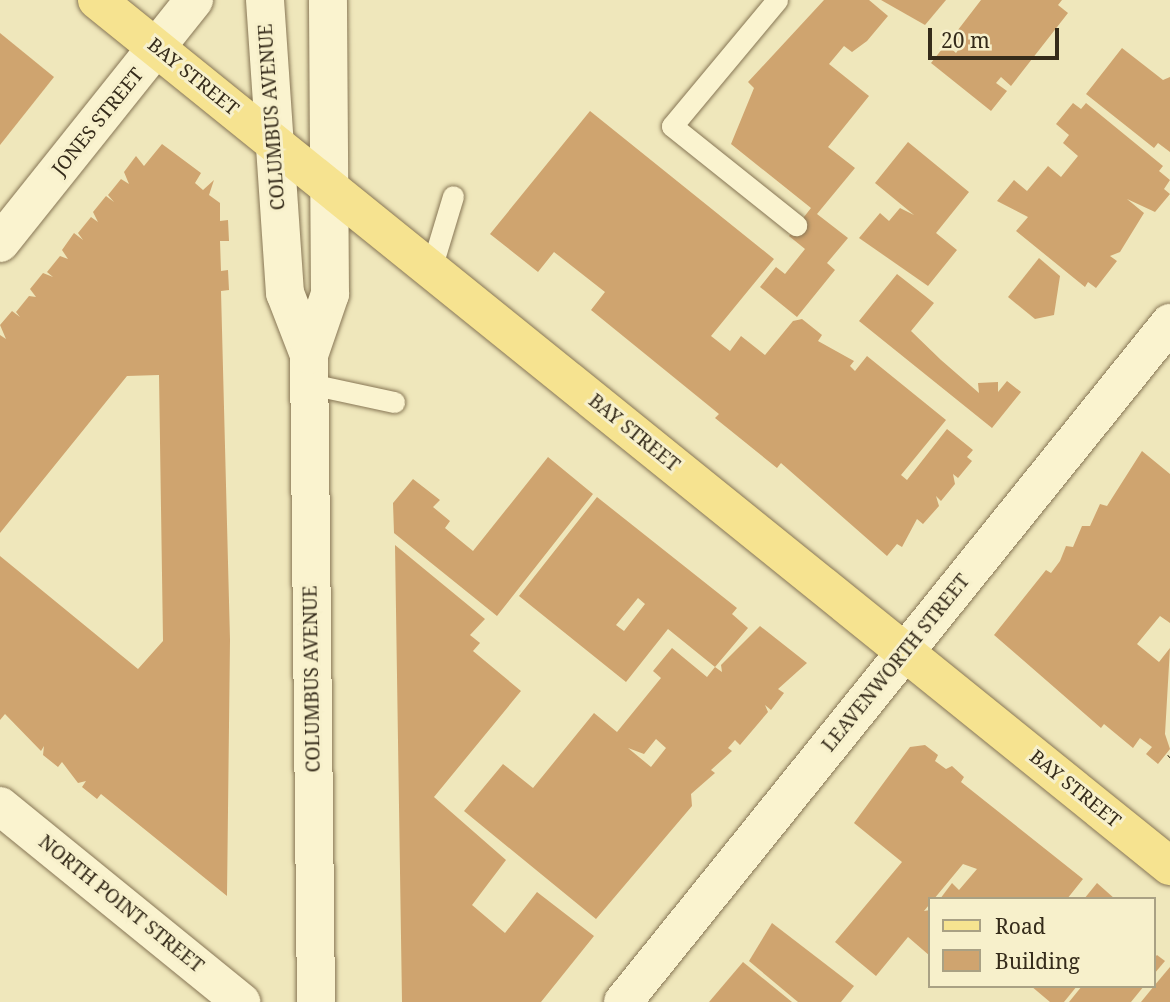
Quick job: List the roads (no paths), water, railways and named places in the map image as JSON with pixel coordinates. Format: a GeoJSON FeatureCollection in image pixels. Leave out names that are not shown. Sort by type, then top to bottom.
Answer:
{"type":"FeatureCollection","features":[{"type":"Feature","properties":{"kind":"main road","name":"BAY STREET"},"geometry":{"type":"LineString","coordinates":[[97,0],[1170,866]]}},
{"type":"Feature","properties":{"kind":"street","name":"JONES STREET"},"geometry":{"type":"LineString","coordinates":[[0,243],[194,0]]}},
{"type":"Feature","properties":{"kind":"street","name":"COLUMBUS AVENUE"},"geometry":{"type":"LineString","coordinates":[[265,0],[285,293],[309,370]]}},
{"type":"Feature","properties":{"kind":"street","name":"COLUMBUS AVENUE"},"geometry":{"type":"LineString","coordinates":[[316,1002],[309,370],[330,294],[326,186],[328,0]]}},
{"type":"Feature","properties":{"kind":"street","name":"LEAVENWORTH STREET"},"geometry":{"type":"LineString","coordinates":[[623,1002],[1170,323]]}},
{"type":"Feature","properties":{"kind":"street","name":"NORTH POINT STREET"},"geometry":{"type":"LineString","coordinates":[[0,806],[224,997]]}},
{"type":"Feature","properties":{"kind":"lane"},"geometry":{"type":"LineString","coordinates":[[777,0],[672,126],[796,225]]}},
{"type":"Feature","properties":{"kind":"lane"},"geometry":{"type":"LineString","coordinates":[[431,269],[453,196]]}},
{"type":"Feature","properties":{"kind":"lane"},"geometry":{"type":"LineString","coordinates":[[309,370],[394,402]]}}]}
